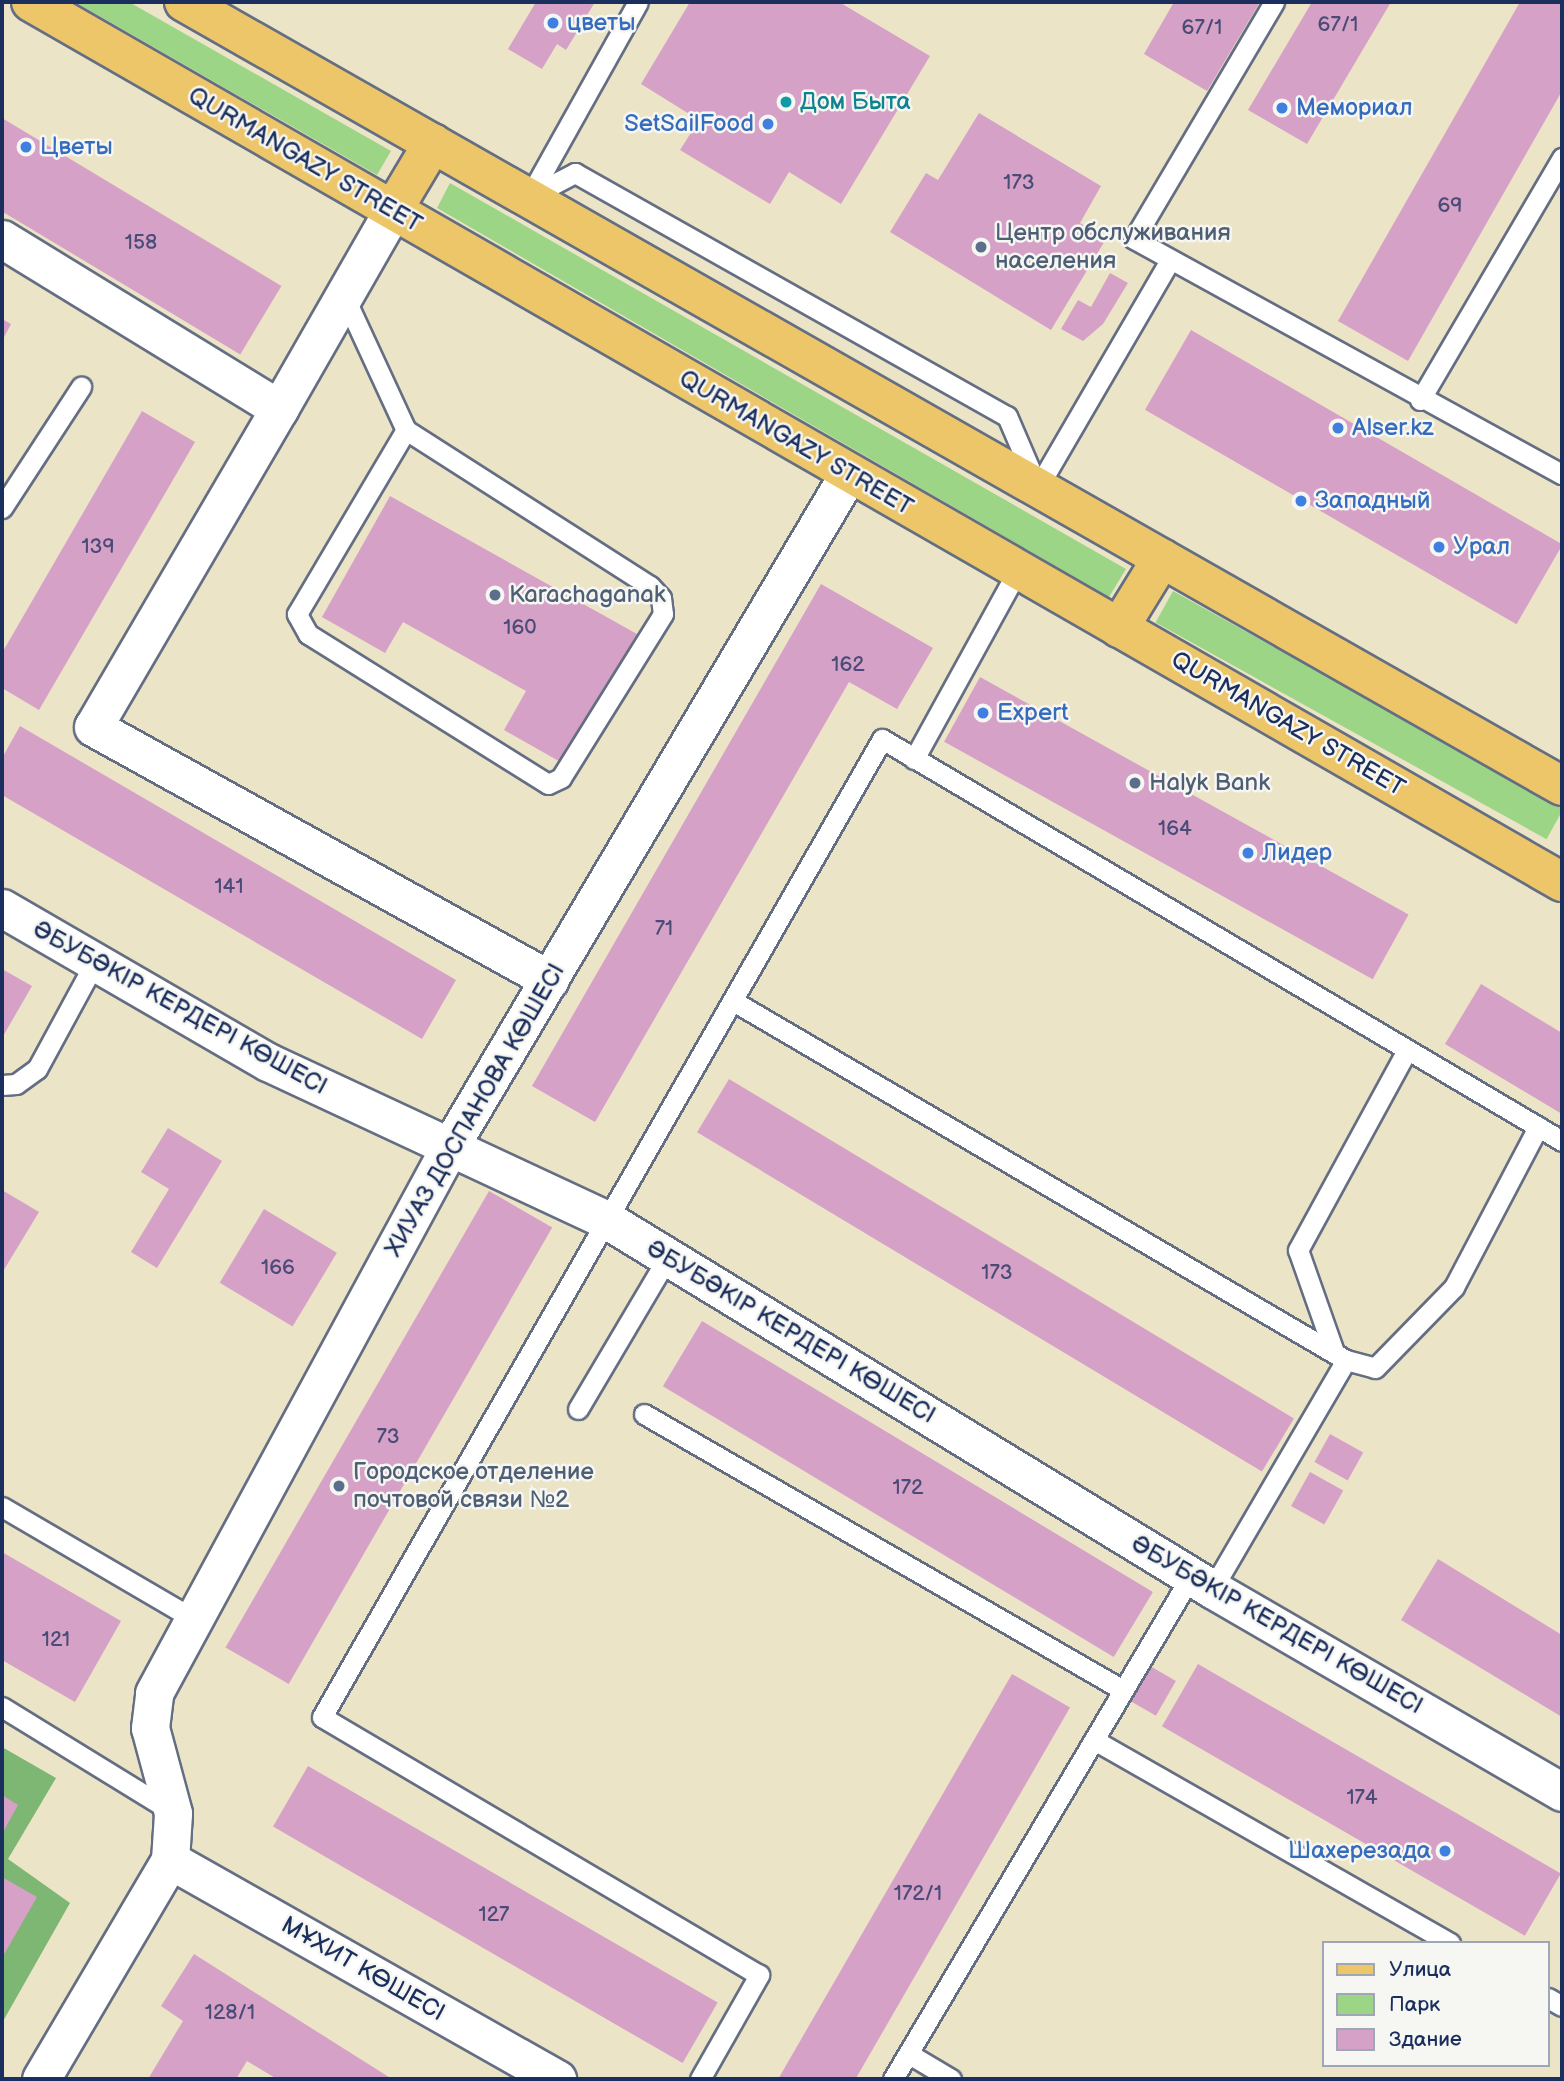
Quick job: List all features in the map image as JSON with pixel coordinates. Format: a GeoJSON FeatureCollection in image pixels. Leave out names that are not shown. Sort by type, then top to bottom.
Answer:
{"type":"FeatureCollection","features":[{"type":"Feature","properties":{"kind":"main road","name":"QURMANGAZY STREET"},"geometry":{"type":"LineString","coordinates":[[31,2],[1562,882]]}},
{"type":"Feature","properties":{"kind":"main road"},"geometry":{"type":"LineString","coordinates":[[184,2],[1162,558],[1560,779]]}},
{"type":"Feature","properties":{"kind":"main road"},"geometry":{"type":"LineString","coordinates":[[393,210],[433,143]]}},
{"type":"Feature","properties":{"kind":"main road"},"geometry":{"type":"LineString","coordinates":[[1119,628],[1162,558]]}},
{"type":"Feature","properties":{"kind":"street"},"geometry":{"type":"LineString","coordinates":[[393,210],[93,727],[550,980]]}},
{"type":"Feature","properties":{"kind":"street"},"geometry":{"type":"LineString","coordinates":[[2,239],[279,409]]}},
{"type":"Feature","properties":{"kind":"street","name":"ХИУАЗ ДОСПАНОВА КӨШЕСІ"},"geometry":{"type":"LineString","coordinates":[[173,1812],[157,1766],[150,1728],[153,1693],[449,1148],[849,473]]}},
{"type":"Feature","properties":{"kind":"street","name":"ӘБУБӘКІР КЕРДЕРІ КӨШЕСІ"},"geometry":{"type":"LineString","coordinates":[[2,908],[268,1062],[607,1220],[1201,1582],[1562,1792]]}},
{"type":"Feature","properties":{"kind":"street"},"geometry":{"type":"LineString","coordinates":[[41,2079],[170,1860],[173,1812]]}},
{"type":"Feature","properties":{"kind":"street","name":"МҰХИТ КӨШЕСІ"},"geometry":{"type":"LineString","coordinates":[[170,1860],[557,2079]]}},
{"type":"Feature","properties":{"kind":"lane"},"geometry":{"type":"LineString","coordinates":[[529,197],[638,2]]}},
{"type":"Feature","properties":{"kind":"lane"},"geometry":{"type":"LineString","coordinates":[[1274,2],[1134,239],[1169,262],[1420,400],[1562,474]]}},
{"type":"Feature","properties":{"kind":"lane"},"geometry":{"type":"LineString","coordinates":[[1420,400],[1562,158]]}},
{"type":"Feature","properties":{"kind":"lane"},"geometry":{"type":"LineString","coordinates":[[1038,487],[1169,262]]}},
{"type":"Feature","properties":{"kind":"lane"},"geometry":{"type":"LineString","coordinates":[[344,296],[406,430],[650,586],[661,598],[663,614],[561,778],[548,784],[308,634],[298,614],[406,430]]}},
{"type":"Feature","properties":{"kind":"lane"},"geometry":{"type":"LineString","coordinates":[[4,500],[81,387]]}},
{"type":"Feature","properties":{"kind":"lane"},"geometry":{"type":"LineString","coordinates":[[915,759],[1018,570]]}},
{"type":"Feature","properties":{"kind":"lane"},"geometry":{"type":"LineString","coordinates":[[700,2079],[759,1975],[322,1717],[882,739],[1562,1141]]}},
{"type":"Feature","properties":{"kind":"lane"},"geometry":{"type":"LineString","coordinates":[[2,1085],[16,1084],[37,1069],[95,962]]}},
{"type":"Feature","properties":{"kind":"lane"},"geometry":{"type":"LineString","coordinates":[[733,1001],[1340,1356],[1375,1367],[1454,1287],[1538,1126]]}},
{"type":"Feature","properties":{"kind":"lane"},"geometry":{"type":"LineString","coordinates":[[1340,1356],[1298,1250],[1407,1050]]}},
{"type":"Feature","properties":{"kind":"lane"},"geometry":{"type":"LineString","coordinates":[[578,1409],[668,1257]]}},
{"type":"Feature","properties":{"kind":"lane"},"geometry":{"type":"LineString","coordinates":[[893,2079],[1123,1690],[1201,1582],[1340,1356]]}},
{"type":"Feature","properties":{"kind":"lane"},"geometry":{"type":"LineString","coordinates":[[644,1414],[1123,1690]]}},
{"type":"Feature","properties":{"kind":"lane"},"geometry":{"type":"LineString","coordinates":[[2,1507],[192,1618]]}},
{"type":"Feature","properties":{"kind":"lane"},"geometry":{"type":"LineString","coordinates":[[2,1707],[173,1812]]}},
{"type":"Feature","properties":{"kind":"lane"},"geometry":{"type":"LineString","coordinates":[[1094,1740],[1446,1941]]}},
{"type":"Feature","properties":{"kind":"lane"},"geometry":{"type":"LineString","coordinates":[[909,2054],[951,2079]]}},
{"type":"Feature","properties":{"kind":"green space"},"geometry":{"type":"Polygon","coordinates":[[[75,2],[129,2],[391,151],[377,175],[75,2]]]}},
{"type":"Feature","properties":{"kind":"green space"},"geometry":{"type":"Polygon","coordinates":[[[450,183],[1126,569],[1109,597],[437,208],[450,183]]]}},
{"type":"Feature","properties":{"kind":"green space"},"geometry":{"type":"Polygon","coordinates":[[[1173,591],[1562,807],[1547,839],[1156,622],[1173,591]]]}},
{"type":"Feature","properties":{"kind":"green space"},"geometry":{"type":"Polygon","coordinates":[[[2,1747],[56,1778],[8,1859],[70,1903],[2,2023],[2,1747]]]}},
{"type":"Feature","properties":{"kind":"building","name":"цветы"},"geometry":{"type":"Polygon","coordinates":[[[536,2],[595,2],[566,50],[557,44],[542,69],[508,49],[536,2]]]}},
{"type":"Feature","properties":{"kind":"building","name":"Дом Быта"},"geometry":{"type":"Polygon","coordinates":[[[690,2],[839,2],[930,56],[841,204],[789,172],[770,204],[680,150],[699,120],[641,84],[690,2]]]}},
{"type":"Feature","properties":{"kind":"building"},"geometry":{"type":"Polygon","coordinates":[[[1174,2],[1260,2],[1207,91],[1144,54],[1174,2]]]}},
{"type":"Feature","properties":{"kind":"building"},"geometry":{"type":"Polygon","coordinates":[[[1312,2],[1391,2],[1307,144],[1248,110],[1312,2]]]}},
{"type":"Feature","properties":{"kind":"building"},"geometry":{"type":"Polygon","coordinates":[[[1520,2],[1562,2],[1562,91],[1408,361],[1338,321],[1520,2]]]}},
{"type":"Feature","properties":{"kind":"building"},"geometry":{"type":"Polygon","coordinates":[[[979,113],[1101,186],[1080,223],[1106,239],[1051,330],[890,232],[926,173],[938,180],[979,113]]]}},
{"type":"Feature","properties":{"kind":"building"},"geometry":{"type":"Polygon","coordinates":[[[2,118],[281,286],[240,354],[2,211],[2,118]]]}},
{"type":"Feature","properties":{"kind":"building"},"geometry":{"type":"Polygon","coordinates":[[[1110,273],[1128,283],[1103,324],[1083,341],[1061,329],[1078,300],[1091,307],[1110,273]]]}},
{"type":"Feature","properties":{"kind":"building"},"geometry":{"type":"Polygon","coordinates":[[[2,319],[11,324],[2,341],[2,319]]]}},
{"type":"Feature","properties":{"kind":"building"},"geometry":{"type":"Polygon","coordinates":[[[1191,330],[1562,544],[1517,624],[1145,410],[1191,330]]]}},
{"type":"Feature","properties":{"kind":"building"},"geometry":{"type":"Polygon","coordinates":[[[142,411],[195,442],[39,710],[2,688],[2,653],[142,411]]]}},
{"type":"Feature","properties":{"kind":"building"},"geometry":{"type":"Polygon","coordinates":[[[390,496],[637,634],[564,764],[504,730],[526,691],[403,622],[385,653],[322,617],[390,496]]]}},
{"type":"Feature","properties":{"kind":"building"},"geometry":{"type":"Polygon","coordinates":[[[821,584],[933,648],[897,709],[849,682],[595,1122],[532,1086],[821,584]]]}},
{"type":"Feature","properties":{"kind":"building"},"geometry":{"type":"Polygon","coordinates":[[[980,677],[1409,915],[1373,979],[944,742],[980,677]]]}},
{"type":"Feature","properties":{"kind":"building"},"geometry":{"type":"Polygon","coordinates":[[[20,726],[456,980],[422,1039],[2,795],[2,758],[20,726]]]}},
{"type":"Feature","properties":{"kind":"building"},"geometry":{"type":"Polygon","coordinates":[[[2,969],[32,986],[2,1038],[2,969]]]}},
{"type":"Feature","properties":{"kind":"building"},"geometry":{"type":"Polygon","coordinates":[[[1481,984],[1562,1033],[1562,1114],[1445,1044],[1481,984]]]}},
{"type":"Feature","properties":{"kind":"building"},"geometry":{"type":"Polygon","coordinates":[[[729,1079],[1294,1418],[1262,1472],[697,1132],[729,1079]]]}},
{"type":"Feature","properties":{"kind":"building"},"geometry":{"type":"Polygon","coordinates":[[[168,1128],[222,1161],[157,1268],[131,1252],[169,1189],[141,1172],[168,1128]]]}},
{"type":"Feature","properties":{"kind":"building"},"geometry":{"type":"Polygon","coordinates":[[[2,1190],[39,1212],[2,1273],[2,1190]]]}},
{"type":"Feature","properties":{"kind":"building"},"geometry":{"type":"Polygon","coordinates":[[[489,1191],[552,1228],[289,1684],[225,1647],[489,1191]]]}},
{"type":"Feature","properties":{"kind":"building"},"geometry":{"type":"Polygon","coordinates":[[[264,1209],[337,1253],[293,1326],[220,1283],[264,1209]]]}},
{"type":"Feature","properties":{"kind":"building"},"geometry":{"type":"Polygon","coordinates":[[[702,1321],[1153,1592],[1114,1657],[663,1386],[702,1321]]]}},
{"type":"Feature","properties":{"kind":"building"},"geometry":{"type":"Polygon","coordinates":[[[1330,1434],[1363,1452],[1348,1480],[1314,1462],[1330,1434]]]}},
{"type":"Feature","properties":{"kind":"building"},"geometry":{"type":"Polygon","coordinates":[[[1310,1472],[1343,1490],[1324,1525],[1291,1506],[1310,1472]]]}},
{"type":"Feature","properties":{"kind":"building"},"geometry":{"type":"Polygon","coordinates":[[[2,1552],[121,1621],[75,1702],[2,1660],[2,1552]]]}},
{"type":"Feature","properties":{"kind":"building"},"geometry":{"type":"Polygon","coordinates":[[[1438,1559],[1562,1635],[1562,1717],[1401,1620],[1438,1559]]]}},
{"type":"Feature","properties":{"kind":"building"},"geometry":{"type":"Polygon","coordinates":[[[1143,1662],[1176,1681],[1156,1716],[1123,1697],[1143,1662]]]}},
{"type":"Feature","properties":{"kind":"building"},"geometry":{"type":"Polygon","coordinates":[[[1198,1664],[1561,1873],[1525,1936],[1162,1726],[1198,1664]]]}},
{"type":"Feature","properties":{"kind":"building"},"geometry":{"type":"Polygon","coordinates":[[[1012,1674],[1070,1707],[856,2079],[778,2079],[1012,1674]]]}},
{"type":"Feature","properties":{"kind":"building"},"geometry":{"type":"Polygon","coordinates":[[[308,1766],[718,2002],[683,2063],[273,1827],[308,1766]]]}},
{"type":"Feature","properties":{"kind":"building"},"geometry":{"type":"Polygon","coordinates":[[[2,1795],[18,1805],[2,1834],[2,1795]]]}},
{"type":"Feature","properties":{"kind":"building"},"geometry":{"type":"Polygon","coordinates":[[[2,1877],[37,1897],[2,1958],[2,1877]]]}},
{"type":"Feature","properties":{"kind":"building"},"geometry":{"type":"Polygon","coordinates":[[[194,1954],[392,2079],[277,2079],[247,2061],[236,2079],[148,2079],[183,2021],[161,2006],[194,1954]]]}},
{"type":"Feature","properties":{"kind":"place","name":"цветы"},"geometry":{"type":"Point","coordinates":[553,23]}},
{"type":"Feature","properties":{"kind":"place","name":"Дом Быта"},"geometry":{"type":"Point","coordinates":[786,102]}},
{"type":"Feature","properties":{"kind":"place","name":"Мемориал"},"geometry":{"type":"Point","coordinates":[1282,108]}},
{"type":"Feature","properties":{"kind":"place","name":"SetSailFood"},"geometry":{"type":"Point","coordinates":[768,124]}},
{"type":"Feature","properties":{"kind":"place","name":"Цветы"},"geometry":{"type":"Point","coordinates":[26,147]}},
{"type":"Feature","properties":{"kind":"place","name":"Центр обслуживания наcеления"},"geometry":{"type":"Point","coordinates":[981,247]}},
{"type":"Feature","properties":{"kind":"place","name":"Alser.kz"},"geometry":{"type":"Point","coordinates":[1338,428]}},
{"type":"Feature","properties":{"kind":"place","name":"Западный"},"geometry":{"type":"Point","coordinates":[1301,501]}},
{"type":"Feature","properties":{"kind":"place","name":"Урал"},"geometry":{"type":"Point","coordinates":[1439,547]}},
{"type":"Feature","properties":{"kind":"place","name":"Karachaganak"},"geometry":{"type":"Point","coordinates":[495,595]}},
{"type":"Feature","properties":{"kind":"place","name":"Expert"},"geometry":{"type":"Point","coordinates":[983,713]}},
{"type":"Feature","properties":{"kind":"place","name":"Halyk Bank"},"geometry":{"type":"Point","coordinates":[1135,783]}},
{"type":"Feature","properties":{"kind":"place","name":"Лидер"},"geometry":{"type":"Point","coordinates":[1248,853]}},
{"type":"Feature","properties":{"kind":"place","name":"Городское отделение почтовой связи №2"},"geometry":{"type":"Point","coordinates":[339,1486]}},
{"type":"Feature","properties":{"kind":"place","name":"Шахерезада"},"geometry":{"type":"Point","coordinates":[1445,1851]}}]}
